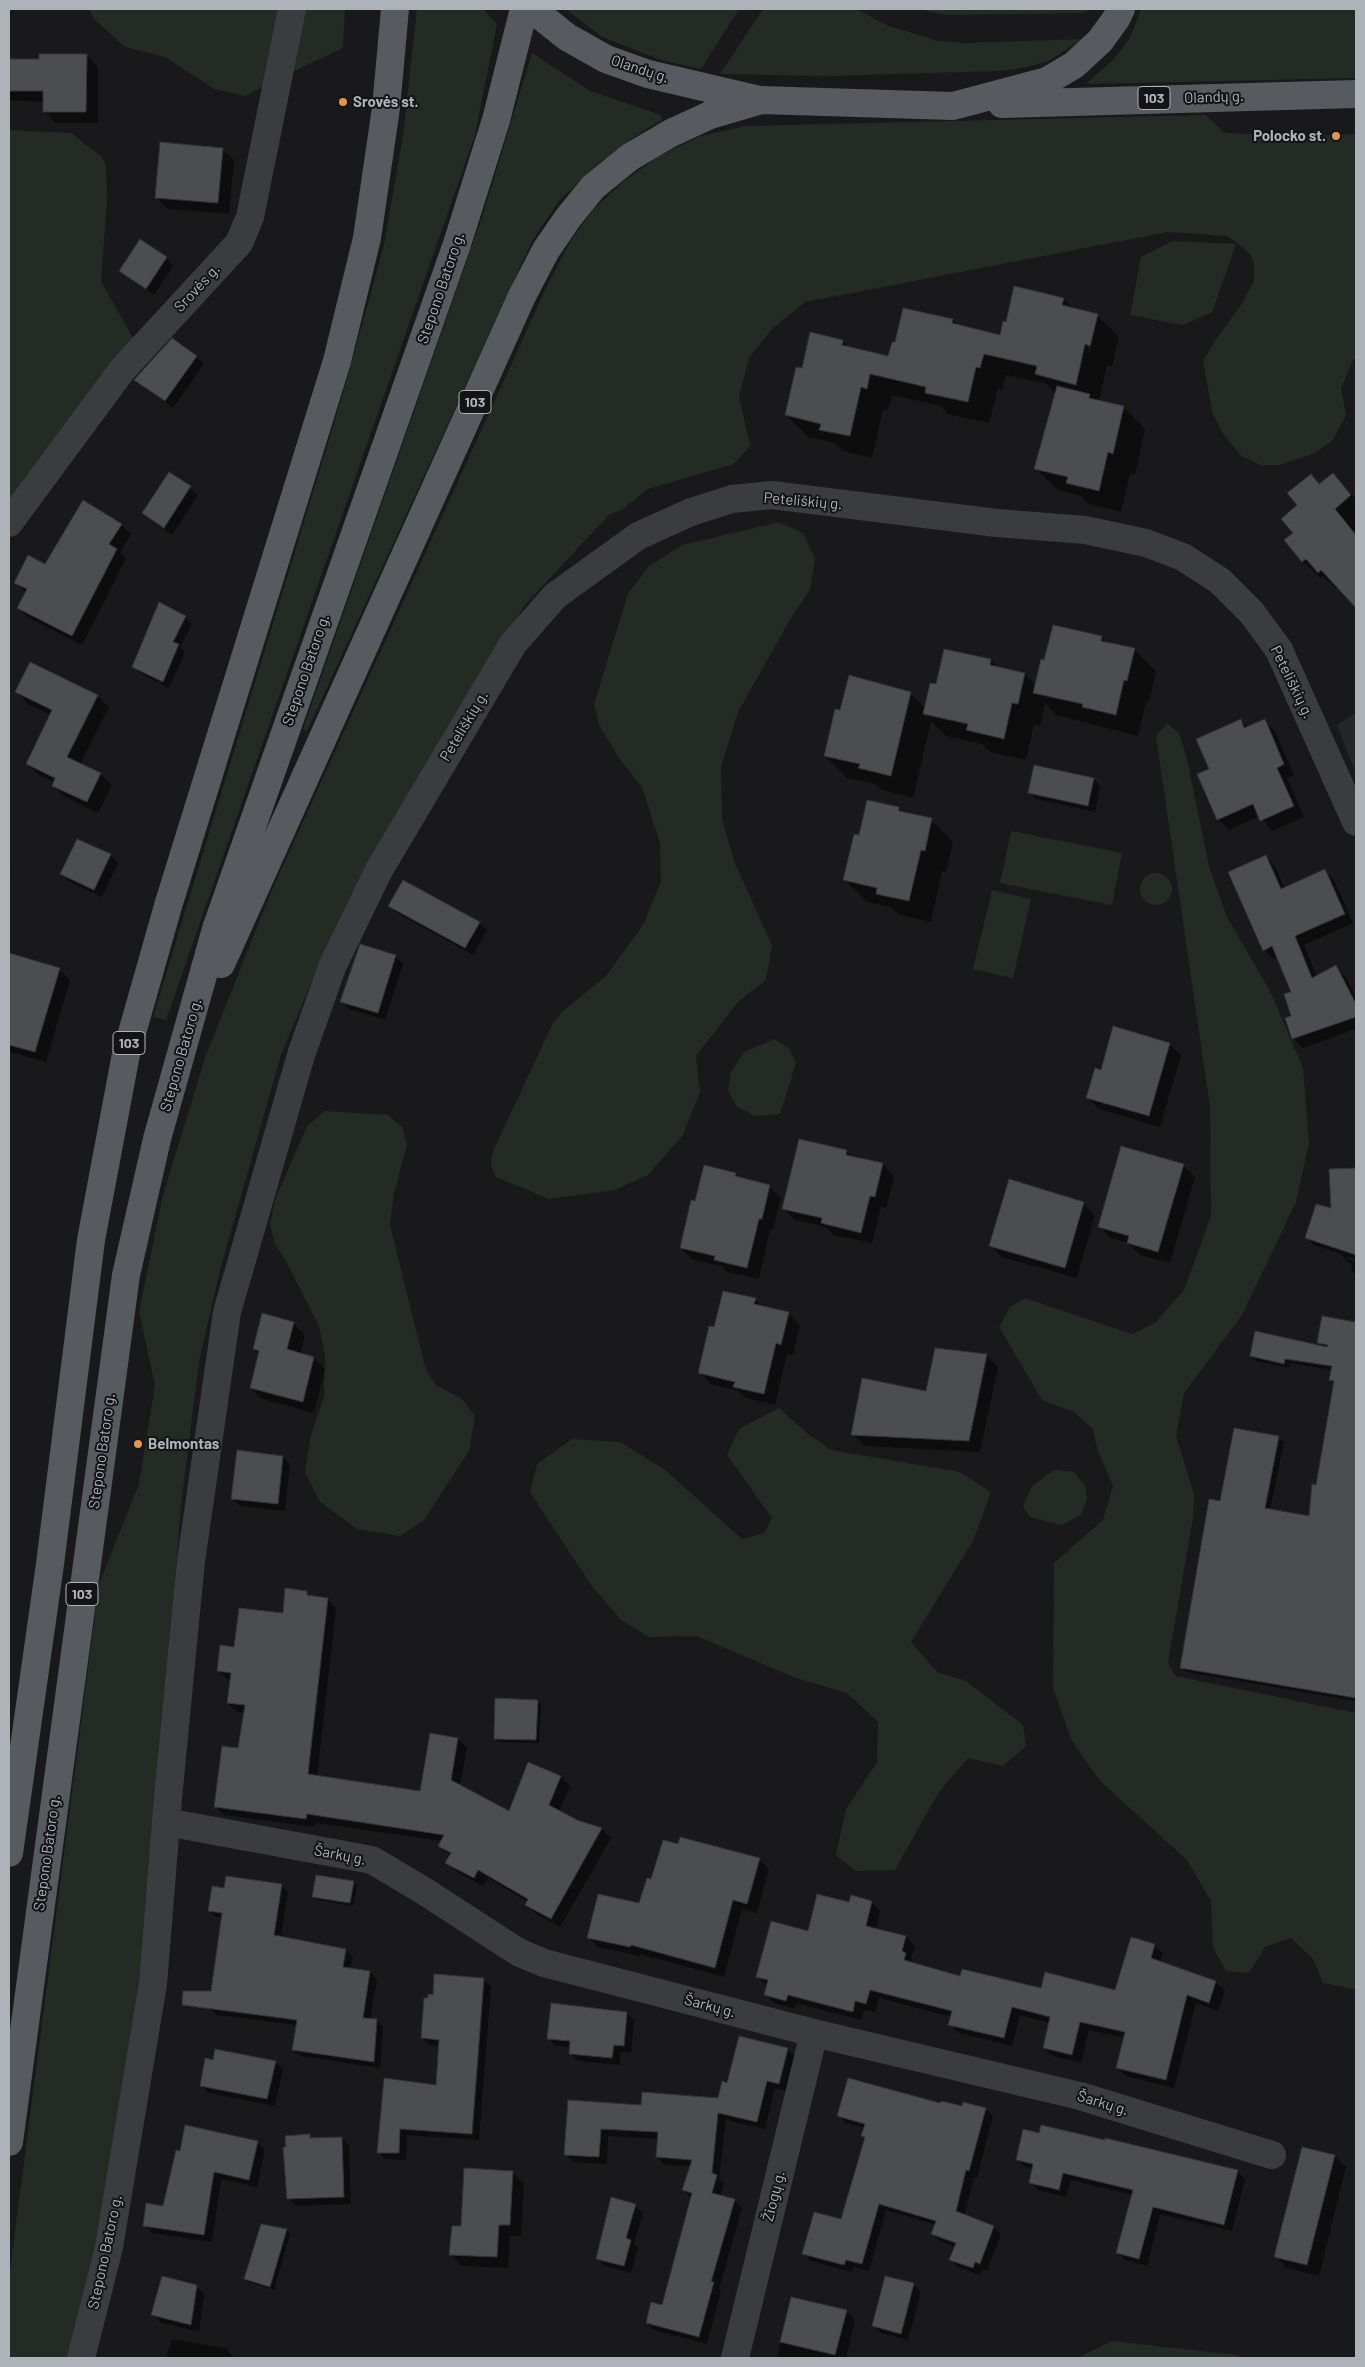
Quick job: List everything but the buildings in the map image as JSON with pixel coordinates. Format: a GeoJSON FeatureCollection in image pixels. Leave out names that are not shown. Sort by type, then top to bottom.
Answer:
{"type":"FeatureCollection","features":[{"type":"Feature","properties":{"kind":"main road","name":"103"},"geometry":{"type":"LineString","coordinates":[[9,1853],[52,1554],[91,1240],[126,1054],[168,906],[337,360],[367,238],[386,108],[395,9]]}},
{"type":"Feature","properties":{"kind":"main road","name":"Stepono Batoro g."},"geometry":{"type":"LineString","coordinates":[[9,2142],[126,1275],[157,1139],[216,929],[463,225],[496,120],[524,9]]}},
{"type":"Feature","properties":{"kind":"main road","name":"Olandų g."},"geometry":{"type":"LineString","coordinates":[[532,9],[567,37],[606,59],[648,74],[761,100]]}},
{"type":"Feature","properties":{"kind":"main road","name":"103"},"geometry":{"type":"LineString","coordinates":[[182,1051],[522,296],[546,250],[568,218],[593,187],[630,157],[671,133],[710,116],[761,100],[953,106],[1046,80],[1074,65],[1100,41],[1116,19],[1120,9]]}},
{"type":"Feature","properties":{"kind":"main road","name":"Olandų g."},"geometry":{"type":"LineString","coordinates":[[953,106],[1356,94]]}},
{"type":"Feature","properties":{"kind":"street","name":"Srovės g."},"geometry":{"type":"LineString","coordinates":[[9,523],[122,370],[239,242],[250,217],[292,9]]}},
{"type":"Feature","properties":{"kind":"street","name":"Peteliškių g."},"geometry":{"type":"LineString","coordinates":[[332,967],[378,870],[513,644],[555,596],[638,536],[691,512],[732,499],[772,495],[997,523],[1086,530],[1146,543],[1183,557],[1220,581],[1252,613],[1279,650],[1356,822]]}},
{"type":"Feature","properties":{"kind":"street","name":"Stepono Batoro g."},"geometry":{"type":"LineString","coordinates":[[81,2358],[109,2247],[153,1984],[166,1822],[191,1561],[227,1312],[301,1055],[332,967]]}},
{"type":"Feature","properties":{"kind":"street","name":"Šarkų g."},"geometry":{"type":"LineString","coordinates":[[166,1822],[372,1860],[424,1890],[518,1952],[544,1962],[814,2033],[1080,2096],[1272,2155]]}},
{"type":"Feature","properties":{"kind":"street","name":"Žiogų g."},"geometry":{"type":"LineString","coordinates":[[735,2358],[814,2033]]}},
{"type":"Feature","properties":{"kind":"shaded area"},"geometry":{"type":"Polygon","coordinates":[[[89,9],[345,9],[343,48],[246,96],[214,89],[165,57],[125,47],[94,19],[89,9]]]}},
{"type":"Feature","properties":{"kind":"shaded area"},"geometry":{"type":"Polygon","coordinates":[[[417,9],[483,9],[497,24],[475,135],[166,1020],[153,1017],[342,397],[384,245],[403,136],[417,9]]]}},
{"type":"Feature","properties":{"kind":"shaded area"},"geometry":{"type":"Polygon","coordinates":[[[566,9],[739,9],[701,69],[661,60],[602,37],[566,9]]]}},
{"type":"Feature","properties":{"kind":"shaded area"},"geometry":{"type":"Polygon","coordinates":[[[763,9],[856,9],[889,26],[938,41],[966,43],[1083,39],[1048,61],[1001,71],[825,76],[720,74],[763,9]]]}},
{"type":"Feature","properties":{"kind":"shaded area"},"geometry":{"type":"Polygon","coordinates":[[[918,9],[1092,9],[1082,13],[947,15],[918,9]]]}},
{"type":"Feature","properties":{"kind":"shaded area"},"geometry":{"type":"Polygon","coordinates":[[[1141,9],[1356,9],[1356,78],[1086,84],[1114,59],[1130,38],[1141,9]]]}},
{"type":"Feature","properties":{"kind":"shaded area"},"geometry":{"type":"Polygon","coordinates":[[[532,53],[590,91],[661,115],[662,120],[641,132],[595,166],[558,202],[532,241],[307,731],[303,729],[484,211],[532,53]]]}},
{"type":"Feature","properties":{"kind":"shaded area"},"geometry":{"type":"Polygon","coordinates":[[[1205,115],[1225,133],[1301,136],[1356,134],[1356,357],[1341,388],[1346,415],[1333,440],[1315,453],[1280,465],[1261,465],[1241,456],[1221,431],[1212,411],[1203,361],[1241,305],[1254,281],[1254,263],[1250,254],[1228,236],[1168,232],[805,302],[772,329],[749,358],[739,396],[750,446],[734,464],[648,489],[623,509],[609,515],[525,605],[443,737],[322,957],[281,1055],[220,1270],[199,1362],[181,1505],[153,1856],[134,2033],[102,2216],[67,2358],[9,2358],[9,2278],[99,1584],[139,1484],[155,1385],[139,1312],[162,1199],[205,1058],[271,892],[547,286],[571,240],[594,209],[623,182],[659,156],[701,136],[746,126],[1205,115]]]}},
{"type":"Feature","properties":{"kind":"shaded area"},"geometry":{"type":"Polygon","coordinates":[[[9,130],[71,133],[102,157],[106,165],[107,200],[101,281],[135,342],[9,532],[9,130]]]}},
{"type":"Feature","properties":{"kind":"shaded area"},"geometry":{"type":"Polygon","coordinates":[[[1173,241],[1236,244],[1212,312],[1183,325],[1130,315],[1141,257],[1173,241]]]}},
{"type":"Feature","properties":{"kind":"shaded area"},"geometry":{"type":"Polygon","coordinates":[[[779,522],[803,533],[815,559],[810,590],[791,618],[738,712],[721,767],[722,818],[734,861],[772,945],[766,980],[738,1002],[696,1056],[700,1092],[683,1135],[648,1175],[614,1190],[549,1199],[496,1177],[491,1166],[492,1153],[553,1023],[564,1010],[606,976],[643,925],[661,881],[660,843],[642,787],[619,758],[599,725],[594,704],[628,594],[649,566],[682,545],[779,522]]]}},
{"type":"Feature","properties":{"kind":"shaded area"},"geometry":{"type":"Polygon","coordinates":[[[1356,713],[1356,774],[1337,725],[1356,713]]]}},
{"type":"Feature","properties":{"kind":"shaded area"},"geometry":{"type":"Polygon","coordinates":[[[1167,723],[1179,733],[1186,755],[1209,866],[1227,917],[1270,991],[1303,1068],[1309,1143],[1296,1202],[1242,1315],[1184,1393],[1176,1436],[1194,1494],[1193,1518],[1168,1662],[1175,1676],[1356,1713],[1356,1987],[1353,1989],[1323,1983],[1313,1959],[1291,1938],[1265,1947],[1249,1973],[1226,1971],[1213,1948],[1211,1901],[1187,1860],[1100,1781],[1072,1741],[1053,1688],[1054,1563],[1103,1520],[1113,1486],[1097,1448],[1093,1429],[1074,1412],[1042,1400],[999,1327],[1010,1307],[1025,1298],[1132,1334],[1155,1323],[1184,1290],[1211,1216],[1210,1107],[1156,736],[1167,723]]]}},
{"type":"Feature","properties":{"kind":"shaded area"},"geometry":{"type":"Polygon","coordinates":[[[1011,831],[1122,853],[1112,905],[1000,883],[1011,831]]]}},
{"type":"Feature","properties":{"kind":"shaded area"},"geometry":{"type":"Polygon","coordinates":[[[1156,873],[1162,874],[1167,878],[1171,883],[1171,895],[1167,900],[1162,904],[1156,905],[1150,904],[1145,900],[1141,895],[1140,889],[1141,883],[1145,878],[1150,874],[1156,873]]]}},
{"type":"Feature","properties":{"kind":"shaded area"},"geometry":{"type":"Polygon","coordinates":[[[992,890],[1031,899],[1013,978],[973,969],[992,890]]]}},
{"type":"Feature","properties":{"kind":"shaded area"},"geometry":{"type":"Polygon","coordinates":[[[774,1039],[789,1048],[796,1063],[780,1114],[755,1116],[736,1106],[728,1090],[731,1072],[744,1052],[774,1039]]]}},
{"type":"Feature","properties":{"kind":"shaded area"},"geometry":{"type":"Polygon","coordinates":[[[325,1111],[388,1115],[402,1127],[407,1145],[394,1193],[390,1225],[426,1370],[436,1385],[462,1399],[475,1416],[469,1451],[424,1520],[400,1536],[357,1529],[320,1502],[305,1472],[310,1439],[324,1396],[325,1355],[319,1326],[286,1261],[274,1242],[270,1223],[275,1200],[307,1126],[325,1111]]]}},
{"type":"Feature","properties":{"kind":"shaded area"},"geometry":{"type":"Polygon","coordinates":[[[779,1408],[808,1434],[831,1450],[960,1472],[991,1492],[973,1541],[911,1642],[937,1672],[966,1681],[1023,1725],[1026,1746],[1003,1766],[968,1758],[939,1792],[895,1870],[856,1871],[836,1855],[846,1809],[877,1762],[878,1722],[847,1693],[796,1678],[697,1636],[649,1637],[620,1619],[591,1585],[530,1492],[537,1464],[572,1439],[620,1442],[664,1469],[742,1539],[764,1533],[772,1518],[727,1455],[739,1429],[779,1408]]]}},
{"type":"Feature","properties":{"kind":"shaded area"},"geometry":{"type":"Polygon","coordinates":[[[1054,1470],[1074,1472],[1085,1486],[1087,1498],[1081,1515],[1061,1525],[1030,1517],[1023,1507],[1031,1487],[1054,1470]]]}},
{"type":"Feature","properties":{"kind":"shaded area"},"geometry":{"type":"Polygon","coordinates":[[[1112,2341],[1237,2355],[1241,2358],[1077,2358],[1112,2341]]]}},
{"type":"Feature","properties":{"kind":"place","name":"Srovės st."},"geometry":{"type":"Point","coordinates":[343,102]}},
{"type":"Feature","properties":{"kind":"place","name":"Polocko st."},"geometry":{"type":"Point","coordinates":[1336,136]}},
{"type":"Feature","properties":{"kind":"place","name":"Belmontas"},"geometry":{"type":"Point","coordinates":[138,1444]}}]}
